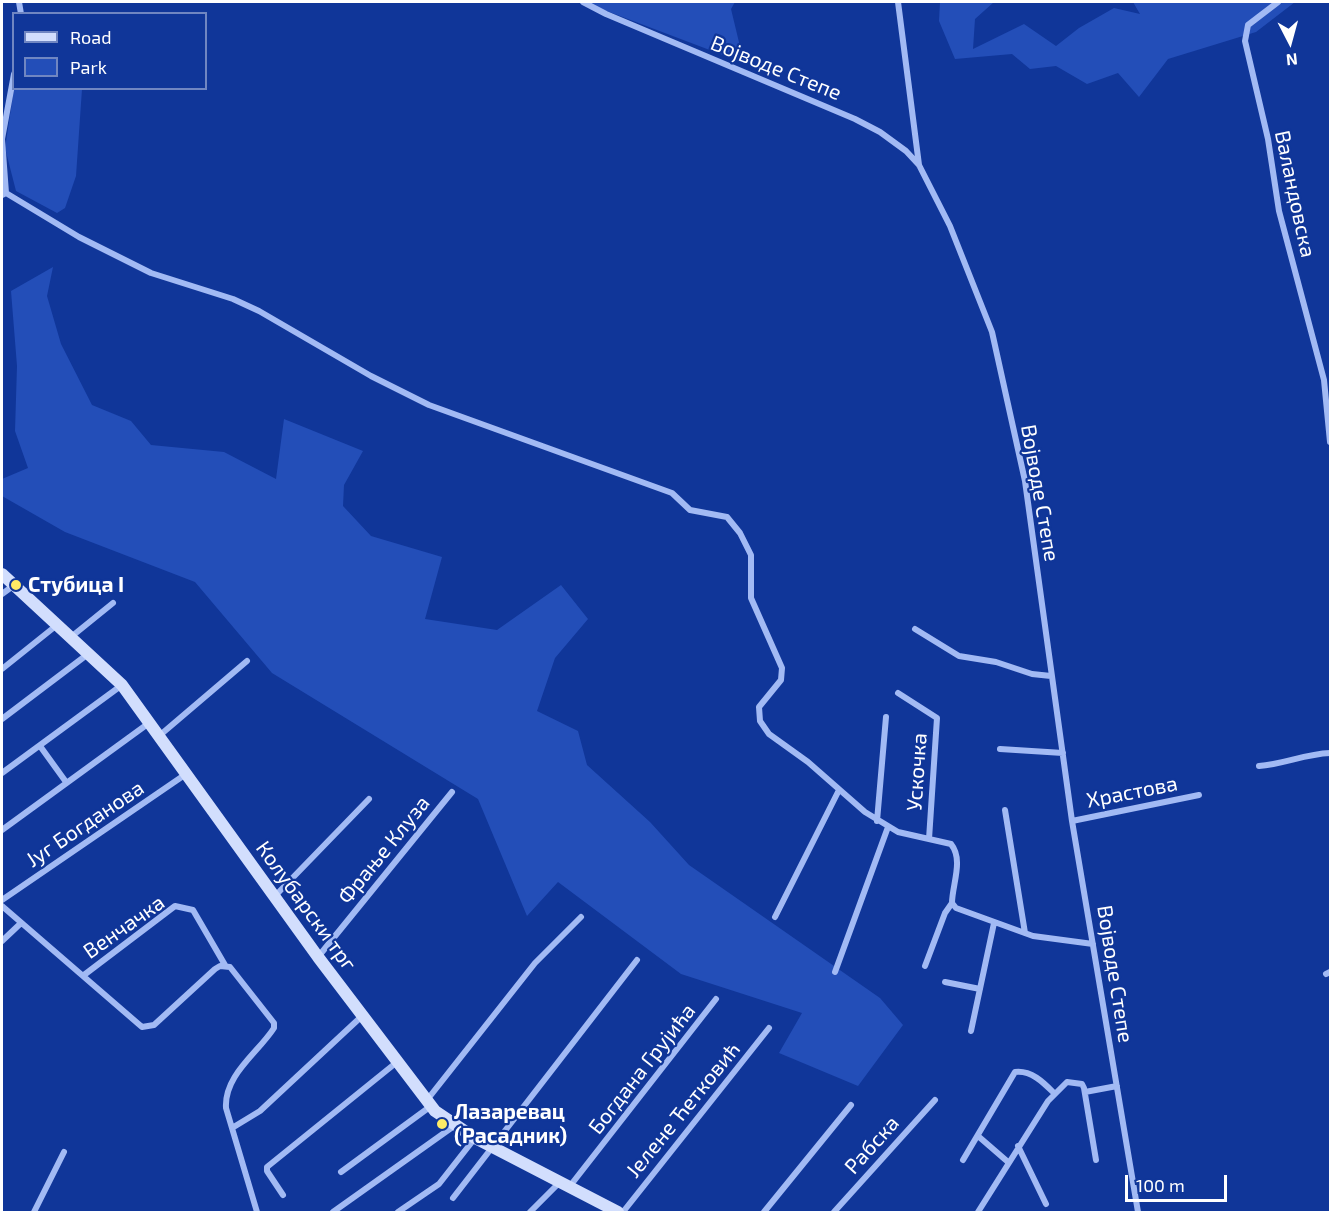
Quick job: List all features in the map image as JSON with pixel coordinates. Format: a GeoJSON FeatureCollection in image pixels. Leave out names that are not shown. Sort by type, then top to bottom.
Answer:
{"type":"FeatureCollection","features":[{"type":"Feature","properties":{"kind":"street","name":"Војводе Степе"},"geometry":{"type":"LineString","coordinates":[[583,2],[653,35],[855,118],[889,138],[919,165],[950,226],[992,332],[1025,481],[1072,821],[1138,1212]]}},
{"type":"Feature","properties":{"kind":"street"},"geometry":{"type":"LineString","coordinates":[[898,2],[919,165]]}},
{"type":"Feature","properties":{"kind":"street","name":"Валандовска"},"geometry":{"type":"LineString","coordinates":[[1278,2],[1248,25],[1245,40],[1268,139],[1279,211],[1324,380],[1330,442]]}},
{"type":"Feature","properties":{"kind":"street"},"geometry":{"type":"LineString","coordinates":[[12,85],[2,139],[4,194],[79,237],[151,273],[233,299],[259,311],[371,376],[429,405],[672,493],[690,510],[727,517],[740,533],[751,555],[751,598],[782,668],[781,680],[759,707],[760,721],[778,742],[816,770],[877,821],[888,827],[951,844],[954,847],[957,863],[952,903],[945,913],[925,966]]}},
{"type":"Feature","properties":{"kind":"street","name":"Колубарски трг"},"geometry":{"type":"LineString","coordinates":[[2,574],[122,685],[318,957],[429,1103],[454,1126],[618,1212]]}},
{"type":"Feature","properties":{"kind":"street"},"geometry":{"type":"LineString","coordinates":[[2,594],[13,586]]}},
{"type":"Feature","properties":{"kind":"street"},"geometry":{"type":"LineString","coordinates":[[70,637],[113,603]]}},
{"type":"Feature","properties":{"kind":"street"},"geometry":{"type":"LineString","coordinates":[[2,669],[57,625]]}},
{"type":"Feature","properties":{"kind":"street"},"geometry":{"type":"LineString","coordinates":[[915,629],[959,656],[996,662],[1032,674],[1051,676]]}},
{"type":"Feature","properties":{"kind":"street"},"geometry":{"type":"LineString","coordinates":[[2,718],[89,654]]}},
{"type":"Feature","properties":{"kind":"street"},"geometry":{"type":"LineString","coordinates":[[159,736],[189,714],[247,661]]}},
{"type":"Feature","properties":{"kind":"street"},"geometry":{"type":"LineString","coordinates":[[2,773],[122,685]]}},
{"type":"Feature","properties":{"kind":"street","name":"Ускочка"},"geometry":{"type":"LineString","coordinates":[[898,693],[937,718],[929,839]]}},
{"type":"Feature","properties":{"kind":"street"},"geometry":{"type":"LineString","coordinates":[[877,821],[886,717]]}},
{"type":"Feature","properties":{"kind":"street"},"geometry":{"type":"LineString","coordinates":[[2,830],[150,722]]}},
{"type":"Feature","properties":{"kind":"street"},"geometry":{"type":"LineString","coordinates":[[40,746],[66,782]]}},
{"type":"Feature","properties":{"kind":"street"},"geometry":{"type":"LineString","coordinates":[[1000,749],[1063,753]]}},
{"type":"Feature","properties":{"kind":"street"},"geometry":{"type":"LineString","coordinates":[[1258,766],[1282,764],[1303,755],[1330,753]]}},
{"type":"Feature","properties":{"kind":"street","name":"Југ Богданова"},"geometry":{"type":"LineString","coordinates":[[2,900],[186,774]]}},
{"type":"Feature","properties":{"kind":"street"},"geometry":{"type":"LineString","coordinates":[[775,917],[839,790]]}},
{"type":"Feature","properties":{"kind":"street","name":"Фрање Клуза"},"geometry":{"type":"LineString","coordinates":[[318,957],[452,792]]}},
{"type":"Feature","properties":{"kind":"street","name":"Храстова"},"geometry":{"type":"LineString","coordinates":[[1072,821],[1198,795]]}},
{"type":"Feature","properties":{"kind":"street"},"geometry":{"type":"LineString","coordinates":[[274,896],[369,799]]}},
{"type":"Feature","properties":{"kind":"street"},"geometry":{"type":"LineString","coordinates":[[1005,810],[1025,933]]}},
{"type":"Feature","properties":{"kind":"street"},"geometry":{"type":"LineString","coordinates":[[835,972],[888,827]]}},
{"type":"Feature","properties":{"kind":"street"},"geometry":{"type":"LineString","coordinates":[[952,903],[959,909],[1025,933],[1093,944]]}},
{"type":"Feature","properties":{"kind":"street"},"geometry":{"type":"LineString","coordinates":[[2,906],[20,924],[84,975],[142,1027],[154,1025],[204,978],[225,965],[230,967],[270,1017],[274,1028],[230,1082],[225,1096],[257,1212]]}},
{"type":"Feature","properties":{"kind":"street","name":"Венчачка"},"geometry":{"type":"LineString","coordinates":[[84,975],[176,906],[193,910],[225,965]]}},
{"type":"Feature","properties":{"kind":"street"},"geometry":{"type":"LineString","coordinates":[[341,1172],[429,1103],[535,963],[581,917]]}},
{"type":"Feature","properties":{"kind":"street"},"geometry":{"type":"LineString","coordinates":[[971,1031],[994,923]]}},
{"type":"Feature","properties":{"kind":"street"},"geometry":{"type":"LineString","coordinates":[[2,941],[20,924]]}},
{"type":"Feature","properties":{"kind":"street"},"geometry":{"type":"LineString","coordinates":[[453,1198],[637,960]]}},
{"type":"Feature","properties":{"kind":"street"},"geometry":{"type":"LineString","coordinates":[[945,982],[980,989]]}},
{"type":"Feature","properties":{"kind":"street","name":"Богдана Грујића"},"geometry":{"type":"LineString","coordinates":[[530,1212],[565,1184],[716,999]]}},
{"type":"Feature","properties":{"kind":"street"},"geometry":{"type":"LineString","coordinates":[[232,1128],[260,1111],[362,1016]]}},
{"type":"Feature","properties":{"kind":"street","name":"Јелене Ћетковић"},"geometry":{"type":"LineString","coordinates":[[623,1212],[769,1028]]}},
{"type":"Feature","properties":{"kind":"street"},"geometry":{"type":"LineString","coordinates":[[283,1195],[267,1172],[267,1167],[396,1062]]}},
{"type":"Feature","properties":{"kind":"street"},"geometry":{"type":"LineString","coordinates":[[963,1160],[1015,1072],[1027,1073],[1042,1081],[1054,1093]]}},
{"type":"Feature","properties":{"kind":"street"},"geometry":{"type":"LineString","coordinates":[[978,1212],[1018,1146],[1054,1093],[1067,1082],[1082,1084],[1085,1090],[1096,1160]]}},
{"type":"Feature","properties":{"kind":"street"},"geometry":{"type":"LineString","coordinates":[[1085,1090],[1117,1086]]}},
{"type":"Feature","properties":{"kind":"street","name":"Рабска"},"geometry":{"type":"LineString","coordinates":[[834,1212],[935,1100]]}},
{"type":"Feature","properties":{"kind":"street"},"geometry":{"type":"LineString","coordinates":[[764,1212],[851,1105]]}},
{"type":"Feature","properties":{"kind":"street"},"geometry":{"type":"LineString","coordinates":[[333,1212],[454,1126]]}},
{"type":"Feature","properties":{"kind":"street"},"geometry":{"type":"LineString","coordinates":[[978,1136],[1008,1162]]}},
{"type":"Feature","properties":{"kind":"street"},"geometry":{"type":"LineString","coordinates":[[398,1212],[439,1184],[475,1138]]}},
{"type":"Feature","properties":{"kind":"street"},"geometry":{"type":"LineString","coordinates":[[1018,1146],[1046,1204]]}},
{"type":"Feature","properties":{"kind":"street"},"geometry":{"type":"LineString","coordinates":[[34,1212],[64,1152]]}},
{"type":"Feature","properties":{"kind":"green space"},"geometry":{"type":"Polygon","coordinates":[[[583,2],[735,2],[731,9],[744,63],[583,2]]]}},
{"type":"Feature","properties":{"kind":"green space"},"geometry":{"type":"Polygon","coordinates":[[[940,2],[994,2],[975,19],[973,49],[1024,24],[1056,46],[1079,28],[1114,8],[1140,14],[1133,2],[1295,2],[1256,32],[1168,59],[1139,97],[1118,73],[1087,84],[1056,66],[1030,69],[1012,54],[955,59],[939,21],[940,2]]]}},
{"type":"Feature","properties":{"kind":"green space"},"geometry":{"type":"Polygon","coordinates":[[[14,90],[82,90],[76,176],[65,208],[57,213],[16,191],[5,148],[14,90]]]}},
{"type":"Feature","properties":{"kind":"green space"},"geometry":{"type":"Polygon","coordinates":[[[53,267],[47,296],[61,344],[92,405],[131,421],[151,445],[224,452],[276,479],[284,419],[363,451],[344,485],[343,506],[371,536],[442,557],[425,619],[497,630],[561,585],[588,619],[555,658],[537,711],[578,731],[587,765],[650,822],[689,865],[880,998],[903,1025],[858,1086],[779,1053],[802,1013],[681,974],[558,882],[527,916],[478,799],[272,673],[195,582],[65,532],[2,496],[2,479],[28,468],[15,431],[17,366],[11,291],[53,267]]]}},
{"type":"Feature","properties":{"kind":"place","name":"Стубица I"},"geometry":{"type":"Point","coordinates":[16,585]}},
{"type":"Feature","properties":{"kind":"place","name":"Лазаревац (Расадник)"},"geometry":{"type":"Point","coordinates":[442,1124]}}]}
